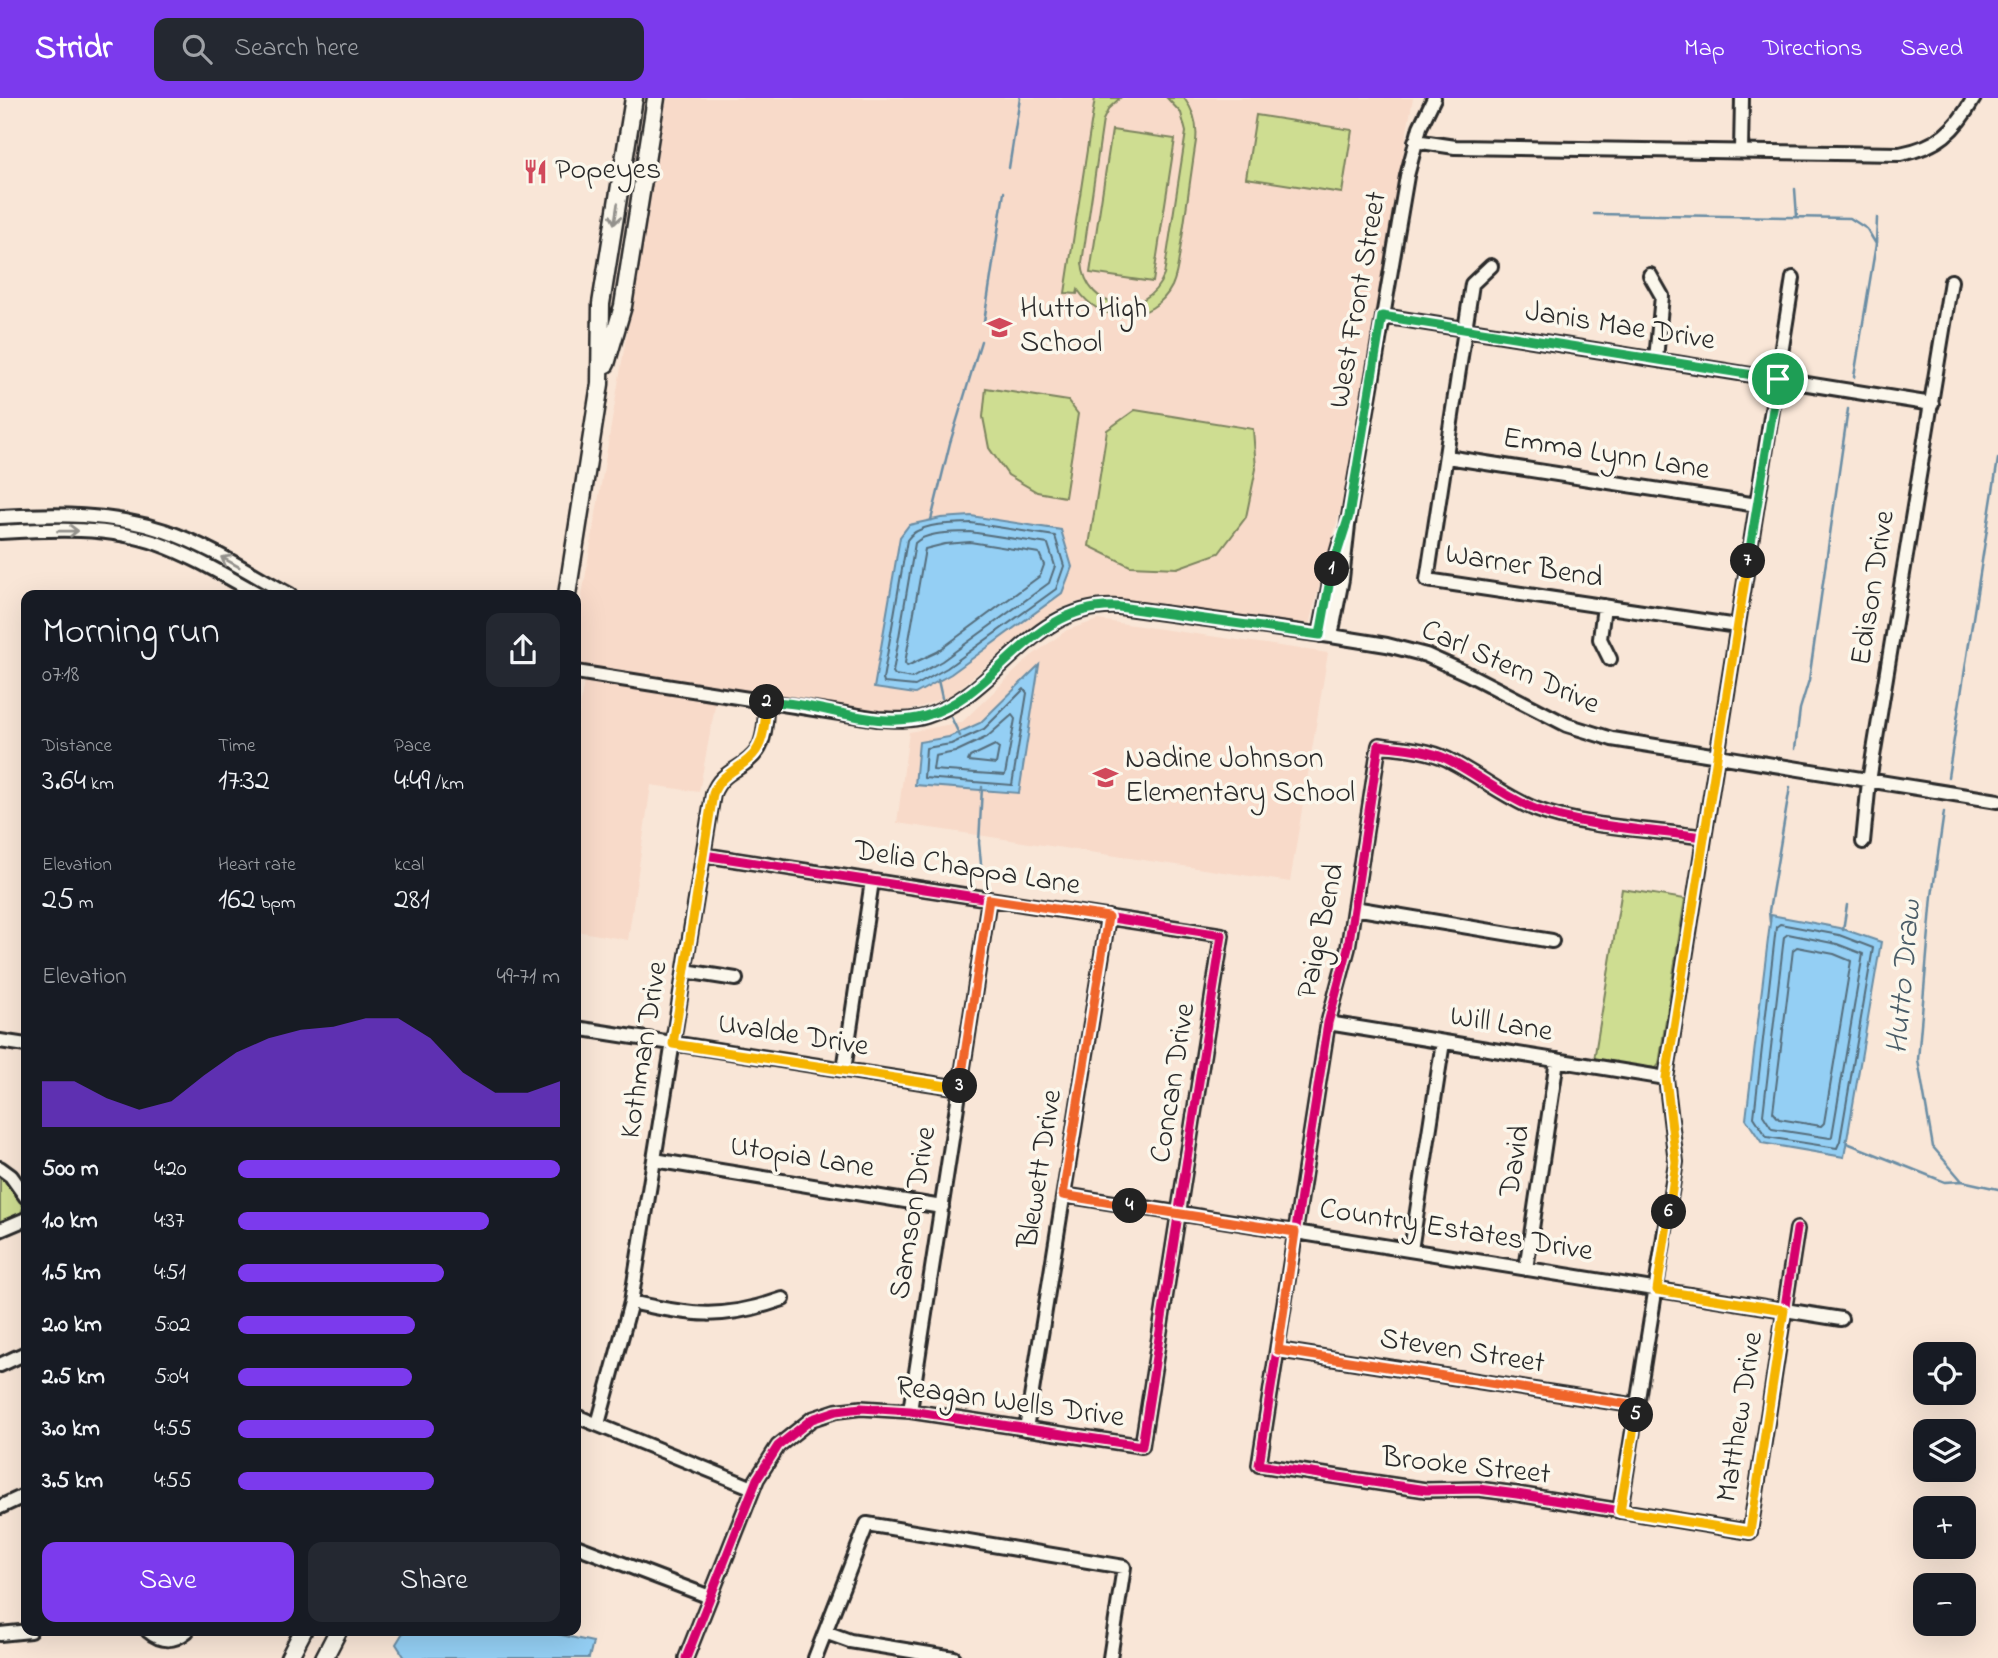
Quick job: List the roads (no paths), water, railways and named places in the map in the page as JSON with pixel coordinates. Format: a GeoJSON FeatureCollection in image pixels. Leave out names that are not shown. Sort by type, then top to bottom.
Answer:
{"type":"FeatureCollection","features":[{"type":"Feature","properties":{"kind":"main road"},"geometry":{"type":"LineString","coordinates":[[600,384],[601,304],[634,98]]}},
{"type":"Feature","properties":{"kind":"main road"},"geometry":{"type":"LineString","coordinates":[[568,590],[600,384],[622,306],[656,98]]}},
{"type":"Feature","properties":{"kind":"main road"},"geometry":{"type":"LineString","coordinates":[[289,1658],[300,1636]]}},
{"type":"Feature","properties":{"kind":"main road"},"geometry":{"type":"LineString","coordinates":[[324,1658],[335,1636]]}},
{"type":"Feature","properties":{"kind":"street","name":"West Front Street"},"geometry":{"type":"LineString","coordinates":[[1326,635],[1342,579],[1349,516],[1382,316],[1415,141],[1434,98]]}},
{"type":"Feature","properties":{"kind":"street"},"geometry":{"type":"LineString","coordinates":[[1741,150],[1742,98]]}},
{"type":"Feature","properties":{"kind":"street"},"geometry":{"type":"LineString","coordinates":[[1415,141],[1455,147],[1741,150],[1880,156],[1921,150],[1944,137],[1961,120],[1974,98]]}},
{"type":"Feature","properties":{"kind":"street","name":"Warner Bend"},"geometry":{"type":"LineString","coordinates":[[1491,266],[1472,284],[1427,580],[1737,625]]}},
{"type":"Feature","properties":{"kind":"street"},"geometry":{"type":"LineString","coordinates":[[1650,275],[1662,296],[1656,359]]}},
{"type":"Feature","properties":{"kind":"street"},"geometry":{"type":"LineString","coordinates":[[1620,1511],[1676,1162],[1666,1078],[1793,278]]}},
{"type":"Feature","properties":{"kind":"street","name":"Edison Drive"},"geometry":{"type":"LineString","coordinates":[[1863,842],[1869,781],[1951,281]]}},
{"type":"Feature","properties":{"kind":"street","name":"Janis Mae Drive"},"geometry":{"type":"LineString","coordinates":[[1382,316],[1932,404]]}},
{"type":"Feature","properties":{"kind":"street","name":"Emma Lynn Lane"},"geometry":{"type":"LineString","coordinates":[[1447,457],[1757,505]]}},
{"type":"Feature","properties":{"kind":"street"},"geometry":{"type":"LineString","coordinates":[[0,517],[82,516],[148,526],[190,541],[281,590]]}},
{"type":"Feature","properties":{"kind":"street"},"geometry":{"type":"LineString","coordinates":[[0,532],[83,531],[136,538],[192,558],[251,590]]}},
{"type":"Feature","properties":{"kind":"street"},"geometry":{"type":"LineString","coordinates":[[1604,606],[1600,639],[1610,659]]}},
{"type":"Feature","properties":{"kind":"street","name":"Carl Stern Drive"},"geometry":{"type":"LineString","coordinates":[[581,673],[878,719],[914,719],[927,716],[960,699],[1041,630],[1064,616],[1089,608],[1119,607],[1326,635],[1387,645],[1426,655],[1567,725],[1644,745],[1998,801]]}},
{"type":"Feature","properties":{"kind":"street","name":"Kothman Drive"},"geometry":{"type":"LineString","coordinates":[[598,1424],[631,1302],[716,785],[722,777],[757,751],[768,701]]}},
{"type":"Feature","properties":{"kind":"street","name":"Paige Bend"},"geometry":{"type":"LineString","coordinates":[[1259,1465],[1328,1023],[1348,948],[1379,745],[1418,750],[1444,758],[1508,796],[1550,814],[1703,838]]}},
{"type":"Feature","properties":{"kind":"street","name":"Delia Chappa Lane"},"geometry":{"type":"LineString","coordinates":[[704,855],[1223,935]]}},
{"type":"Feature","properties":{"kind":"street"},"geometry":{"type":"LineString","coordinates":[[844,1070],[872,881]]}},
{"type":"Feature","properties":{"kind":"street","name":"Samson Drive"},"geometry":{"type":"LineString","coordinates":[[910,1411],[989,899]]}},
{"type":"Feature","properties":{"kind":"street"},"geometry":{"type":"LineString","coordinates":[[1354,908],[1552,941]]}},
{"type":"Feature","properties":{"kind":"street","name":"Blewett Drive"},"geometry":{"type":"LineString","coordinates":[[1026,1429],[1108,917]]}},
{"type":"Feature","properties":{"kind":"street","name":"Concan Drive"},"geometry":{"type":"LineString","coordinates":[[1142,1446],[1223,935]]}},
{"type":"Feature","properties":{"kind":"street"},"geometry":{"type":"LineString","coordinates":[[685,971],[736,979]]}},
{"type":"Feature","properties":{"kind":"street","name":"Will Lane"},"geometry":{"type":"LineString","coordinates":[[1328,1023],[1666,1078]]}},
{"type":"Feature","properties":{"kind":"street","name":"Uvalde Drive"},"geometry":{"type":"LineString","coordinates":[[581,1029],[960,1088]]}},
{"type":"Feature","properties":{"kind":"street"},"geometry":{"type":"LineString","coordinates":[[0,1041],[21,1044]]}},
{"type":"Feature","properties":{"kind":"street"},"geometry":{"type":"LineString","coordinates":[[1411,1251],[1443,1042]]}},
{"type":"Feature","properties":{"kind":"street","name":"David"},"geometry":{"type":"LineString","coordinates":[[1526,1269],[1557,1060]]}},
{"type":"Feature","properties":{"kind":"street","name":"Utopia Lane"},"geometry":{"type":"LineString","coordinates":[[654,1160],[942,1207]]}},
{"type":"Feature","properties":{"kind":"street"},"geometry":{"type":"LineString","coordinates":[[0,1168],[11,1176],[21,1191]]}},
{"type":"Feature","properties":{"kind":"street","name":"Country Estates Drive"},"geometry":{"type":"LineString","coordinates":[[1063,1195],[1841,1319]]}},
{"type":"Feature","properties":{"kind":"street"},"geometry":{"type":"LineString","coordinates":[[0,1230],[21,1221]]}},
{"type":"Feature","properties":{"kind":"street","name":"Matthew Drive"},"geometry":{"type":"LineString","coordinates":[[1750,1532],[1797,1229]]}},
{"type":"Feature","properties":{"kind":"street"},"geometry":{"type":"LineString","coordinates":[[631,1302],[714,1315],[755,1309],[783,1298]]}},
{"type":"Feature","properties":{"kind":"street","name":"Steven Street"},"geometry":{"type":"LineString","coordinates":[[1278,1350],[1637,1406]]}},
{"type":"Feature","properties":{"kind":"street"},"geometry":{"type":"LineString","coordinates":[[0,1365],[21,1355]]}},
{"type":"Feature","properties":{"kind":"street","name":"Reagan Wells Drive"},"geometry":{"type":"LineString","coordinates":[[686,1658],[752,1488],[778,1446],[812,1419],[836,1411],[860,1408],[910,1411],[1142,1446]]}},
{"type":"Feature","properties":{"kind":"street"},"geometry":{"type":"LineString","coordinates":[[581,1418],[752,1488]]}},
{"type":"Feature","properties":{"kind":"street","name":"Brooke Street"},"geometry":{"type":"LineString","coordinates":[[1259,1465],[1426,1490],[1495,1491],[1750,1532]]}},
{"type":"Feature","properties":{"kind":"street"},"geometry":{"type":"LineString","coordinates":[[0,1507],[21,1497]]}},
{"type":"Feature","properties":{"kind":"street"},"geometry":{"type":"LineString","coordinates":[[815,1658],[867,1524],[1124,1567],[1110,1658]]}},
{"type":"Feature","properties":{"kind":"street"},"geometry":{"type":"LineString","coordinates":[[581,1548],[710,1597]]}},
{"type":"Feature","properties":{"kind":"street"},"geometry":{"type":"LineString","coordinates":[[0,1634],[21,1632]]}},
{"type":"Feature","properties":{"kind":"street"},"geometry":{"type":"LineString","coordinates":[[825,1632],[867,1644],[954,1658]]}},
{"type":"Feature","properties":{"kind":"street"},"geometry":{"type":"LineString","coordinates":[[154,1636],[166,1640],[181,1636]]}},
{"type":"Feature","properties":{"kind":"water"},"geometry":{"type":"Polygon","coordinates":[[[971,516],[1061,530],[1072,567],[1062,593],[951,674],[915,694],[874,688],[900,537],[909,525],[941,518],[971,516]]]}},
{"type":"Feature","properties":{"kind":"water"},"geometry":{"type":"Polygon","coordinates":[[[1039,665],[1019,793],[915,785],[919,742],[949,737],[980,723],[1039,665]]]}},
{"type":"Feature","properties":{"kind":"water"},"geometry":{"type":"Polygon","coordinates":[[[1771,915],[1840,928],[1881,942],[1844,1157],[1762,1143],[1746,1119],[1771,915]]]}},
{"type":"Feature","properties":{"kind":"water"},"geometry":{"type":"Polygon","coordinates":[[[401,1636],[566,1636],[593,1642],[589,1658],[405,1658],[396,1644],[401,1636]]]}},
{"type":"Feature","properties":{"kind":"waterway"},"geometry":{"type":"LineString","coordinates":[[1009,168],[1020,98]]}},
{"type":"Feature","properties":{"kind":"waterway"},"geometry":{"type":"LineString","coordinates":[[1795,189],[1797,217]]}},
{"type":"Feature","properties":{"kind":"waterway"},"geometry":{"type":"LineString","coordinates":[[984,322],[1004,192]]}},
{"type":"Feature","properties":{"kind":"waterway"},"geometry":{"type":"LineString","coordinates":[[1594,214],[1850,218],[1867,229],[1876,244]]}},
{"type":"Feature","properties":{"kind":"waterway"},"geometry":{"type":"LineString","coordinates":[[1854,377],[1876,244],[1877,218]]}},
{"type":"Feature","properties":{"kind":"waterway"},"geometry":{"type":"LineString","coordinates":[[931,520],[950,443],[981,341]]}},
{"type":"Feature","properties":{"kind":"waterway"},"geometry":{"type":"LineString","coordinates":[[1795,749],[1800,709],[1809,680],[1848,409]]}},
{"type":"Feature","properties":{"kind":"waterway","name":"Hutto Draw"},"geometry":{"type":"LineString","coordinates":[[1948,777],[1998,459]]}},
{"type":"Feature","properties":{"kind":"waterway"},"geometry":{"type":"LineString","coordinates":[[938,680],[942,698]]}},
{"type":"Feature","properties":{"kind":"waterway"},"geometry":{"type":"LineString","coordinates":[[951,717],[960,736]]}},
{"type":"Feature","properties":{"kind":"waterway"},"geometry":{"type":"LineString","coordinates":[[982,787],[979,843],[982,874]]}},
{"type":"Feature","properties":{"kind":"waterway"},"geometry":{"type":"LineString","coordinates":[[1770,922],[1769,911],[1790,787]]}},
{"type":"Feature","properties":{"kind":"waterway","name":"Hutto Draw"},"geometry":{"type":"LineString","coordinates":[[1944,812],[1932,896],[1918,1060],[1933,1147],[1962,1181],[1998,1189]]}},
{"type":"Feature","properties":{"kind":"waterway"},"geometry":{"type":"LineString","coordinates":[[1843,930],[1847,905]]}},
{"type":"Feature","properties":{"kind":"waterway"},"geometry":{"type":"LineString","coordinates":[[1846,1139],[1847,1143],[1945,1182],[1962,1181]]}},
{"type":"Feature","properties":{"kind":"place","name":"Popeyes"},"geometry":{"type":"Point","coordinates":[535,171]}},
{"type":"Feature","properties":{"kind":"place","name":"Hutto High School"},"geometry":{"type":"Point","coordinates":[1000,327]}},
{"type":"Feature","properties":{"kind":"place","name":"Nadine Johnson Elementary School"},"geometry":{"type":"Point","coordinates":[1105,777]}}]}
